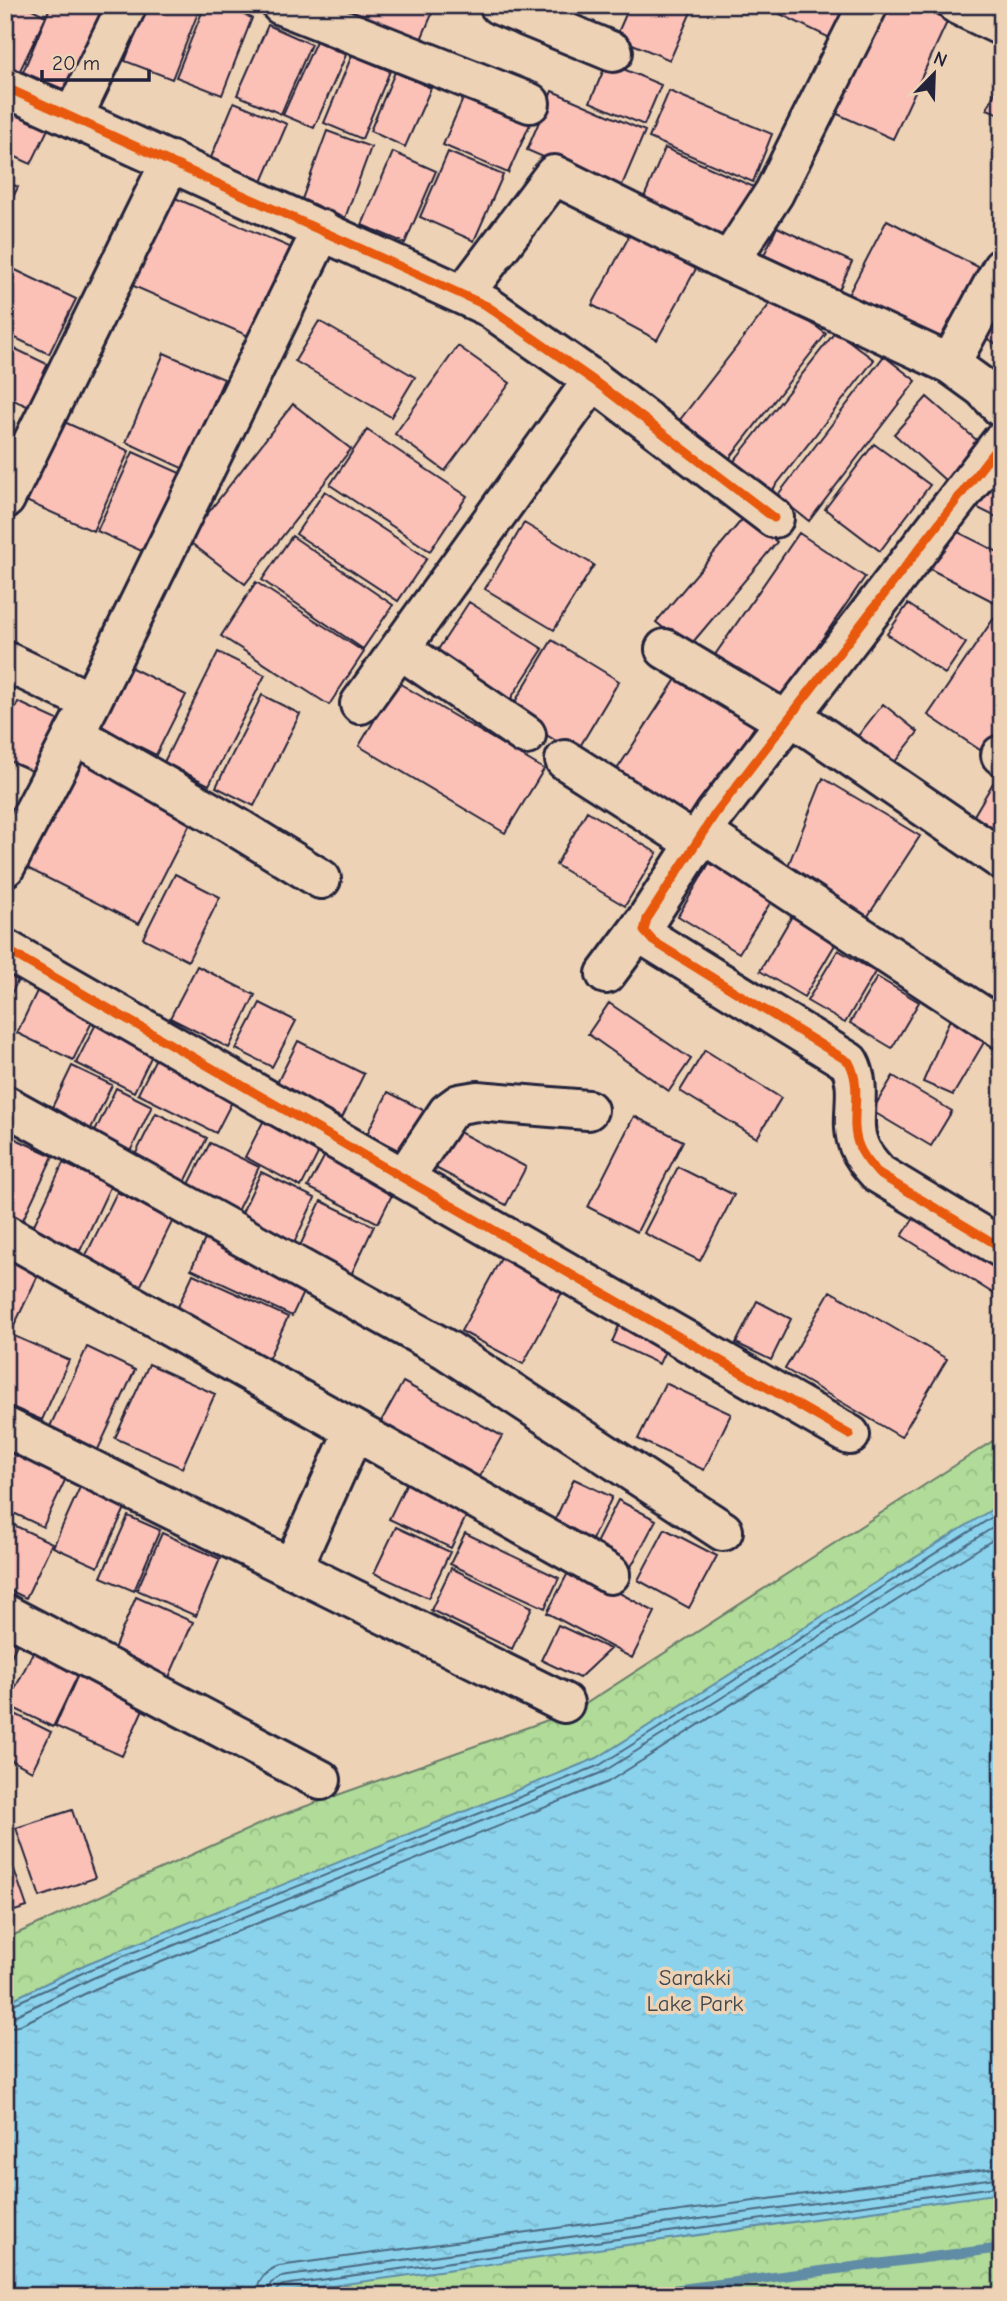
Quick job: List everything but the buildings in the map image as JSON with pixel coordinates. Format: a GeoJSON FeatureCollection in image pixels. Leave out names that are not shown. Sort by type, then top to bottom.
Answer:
{"type":"FeatureCollection","features":[{"type":"Feature","properties":{"kind":"street"},"geometry":{"type":"LineString","coordinates":[[73,117],[127,5]]}},
{"type":"Feature","properties":{"kind":"street"},"geometry":{"type":"LineString","coordinates":[[281,5],[530,103]]}},
{"type":"Feature","properties":{"kind":"street"},"geometry":{"type":"LineString","coordinates":[[499,5],[612,52]]}},
{"type":"Feature","properties":{"kind":"street"},"geometry":{"type":"LineString","coordinates":[[729,262],[774,193],[868,5]]}},
{"type":"Feature","properties":{"kind":"street"},"geometry":{"type":"LineString","coordinates":[[958,5],[1002,26]]}},
{"type":"Feature","properties":{"kind":"street"},"geometry":{"type":"LineString","coordinates":[[5,87],[464,294],[509,321],[593,380],[774,518]]}},
{"type":"Feature","properties":{"kind":"street"},"geometry":{"type":"LineString","coordinates":[[5,499],[171,162]]}},
{"type":"Feature","properties":{"kind":"street"},"geometry":{"type":"LineString","coordinates":[[464,294],[555,175],[729,262],[950,364],[983,388],[1002,408]]}},
{"type":"Feature","properties":{"kind":"street"},"geometry":{"type":"LineString","coordinates":[[6,865],[83,718],[322,230]]}},
{"type":"Feature","properties":{"kind":"street"},"geometry":{"type":"LineString","coordinates":[[950,364],[1002,268]]}},
{"type":"Feature","properties":{"kind":"street"},"geometry":{"type":"LineString","coordinates":[[360,704],[593,380]]}},
{"type":"Feature","properties":{"kind":"street"},"geometry":{"type":"LineString","coordinates":[[606,974],[647,919],[699,838],[1002,441]]}},
{"type":"Feature","properties":{"kind":"street"},"geometry":{"type":"LineString","coordinates":[[400,649],[526,735]]}},
{"type":"Feature","properties":{"kind":"street"},"geometry":{"type":"LineString","coordinates":[[665,649],[789,719],[1002,860]]}},
{"type":"Feature","properties":{"kind":"street"},"geometry":{"type":"LineString","coordinates":[[5,661],[233,825],[321,879]]}},
{"type":"Feature","properties":{"kind":"street"},"geometry":{"type":"LineString","coordinates":[[565,760],[699,838],[1002,1029]]}},
{"type":"Feature","properties":{"kind":"street"},"geometry":{"type":"LineString","coordinates":[[647,919],[644,931],[653,941],[849,1062],[856,1080],[856,1135],[866,1158],[880,1174],[1002,1248]]}},
{"type":"Feature","properties":{"kind":"street"},"geometry":{"type":"LineString","coordinates":[[5,949],[850,1435]]}},
{"type":"Feature","properties":{"kind":"street"},"geometry":{"type":"LineString","coordinates":[[404,1178],[448,1112],[459,1104],[477,1101],[588,1111]]}},
{"type":"Feature","properties":{"kind":"street"},"geometry":{"type":"LineString","coordinates":[[5,1105],[447,1350],[723,1531]]}},
{"type":"Feature","properties":{"kind":"street"},"geometry":{"type":"LineString","coordinates":[[5,1234],[610,1574]]}},
{"type":"Feature","properties":{"kind":"street"},"geometry":{"type":"LineString","coordinates":[[5,1427],[564,1703]]}},
{"type":"Feature","properties":{"kind":"street"},"geometry":{"type":"LineString","coordinates":[[292,1569],[354,1431]]}},
{"type":"Feature","properties":{"kind":"street"},"geometry":{"type":"LineString","coordinates":[[5,1614],[321,1780]]}},
{"type":"Feature","properties":{"kind":"green space","name":"Sarakki Lake Park"},"geometry":{"type":"Polygon","coordinates":[[[1002,1435],[1002,2289],[944,2296],[5,2296],[5,1939],[273,1818],[576,1710],[1002,1435]]]}},
{"type":"Feature","properties":{"kind":"water","name":"Sarakki Lake Park"},"geometry":{"type":"Polygon","coordinates":[[[1002,1503],[1002,2193],[259,2296],[5,2296],[5,2003],[86,1964],[597,1758],[1002,1503]]]}},
{"type":"Feature","properties":{"kind":"waterway"},"geometry":{"type":"LineString","coordinates":[[626,2296],[1002,2248]]}},
{"type":"Feature","properties":{"kind":"cycle path"},"geometry":{"type":"LineString","coordinates":[[5,87],[487,306],[593,380],[774,518]]}},
{"type":"Feature","properties":{"kind":"cycle path"},"geometry":{"type":"LineString","coordinates":[[1002,441],[715,814],[647,919],[644,931],[653,941],[849,1062],[855,1083],[856,1136],[865,1158],[879,1174],[1002,1248]]}},
{"type":"Feature","properties":{"kind":"cycle path"},"geometry":{"type":"LineString","coordinates":[[5,949],[850,1435]]}}]}
